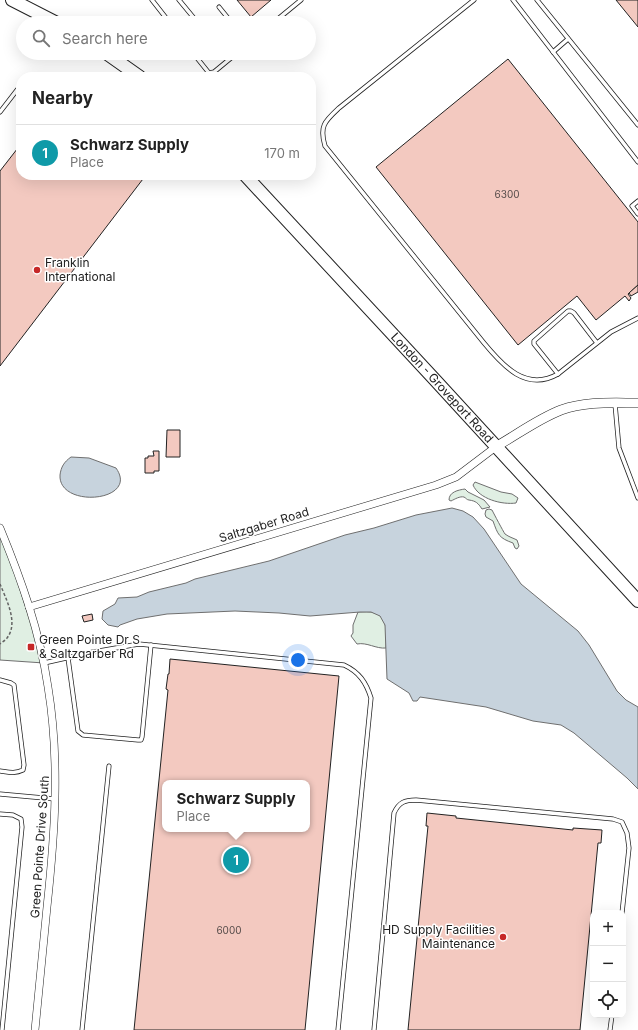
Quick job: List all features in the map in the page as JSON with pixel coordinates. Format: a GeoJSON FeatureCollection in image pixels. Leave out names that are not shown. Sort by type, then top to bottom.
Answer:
{"type":"FeatureCollection","features":[{"type":"Feature","properties":{"kind":"main road"},"geometry":{"type":"LineString","coordinates":[[12,0],[43,16]]}},
{"type":"Feature","properties":{"kind":"main road"},"geometry":{"type":"LineString","coordinates":[[116,60],[133,72]]}},
{"type":"Feature","properties":{"kind":"main road","name":"London - Groveport Road"},"geometry":{"type":"LineString","coordinates":[[250,180],[497,446],[638,601]]}},
{"type":"Feature","properties":{"kind":"street"},"geometry":{"type":"LineString","coordinates":[[497,446],[542,419],[563,410],[591,404],[638,403]]}},
{"type":"Feature","properties":{"kind":"street","name":"Saltzgaber Road"},"geometry":{"type":"LineString","coordinates":[[29,607],[436,485],[456,477],[497,446]]}},
{"type":"Feature","properties":{"kind":"street","name":"Green Pointe Drive South"},"geometry":{"type":"LineString","coordinates":[[0,528],[18,573],[44,663],[49,687],[54,742],[56,799],[35,1030]]}},
{"type":"Feature","properties":{"kind":"lane"},"geometry":{"type":"LineString","coordinates":[[152,0],[165,16]]}},
{"type":"Feature","properties":{"kind":"lane"},"geometry":{"type":"LineString","coordinates":[[179,0],[192,16]]}},
{"type":"Feature","properties":{"kind":"lane"},"geometry":{"type":"LineString","coordinates":[[282,16],[301,0]]}},
{"type":"Feature","properties":{"kind":"lane"},"geometry":{"type":"LineString","coordinates":[[474,0],[339,108],[326,121],[322,129],[322,137],[325,146],[479,337],[506,368],[520,376],[532,380],[549,380],[611,332],[638,318]]}},
{"type":"Feature","properties":{"kind":"lane"},"geometry":{"type":"LineString","coordinates":[[513,0],[638,162]]}},
{"type":"Feature","properties":{"kind":"lane"},"geometry":{"type":"LineString","coordinates":[[536,0],[638,125]]}},
{"type":"Feature","properties":{"kind":"lane"},"geometry":{"type":"LineString","coordinates":[[219,7],[226,16]]}},
{"type":"Feature","properties":{"kind":"lane"},"geometry":{"type":"LineString","coordinates":[[553,52],[568,40]]}},
{"type":"Feature","properties":{"kind":"lane"},"geometry":{"type":"LineString","coordinates":[[199,60],[208,72]]}},
{"type":"Feature","properties":{"kind":"lane"},"geometry":{"type":"LineString","coordinates":[[214,72],[229,60]]}},
{"type":"Feature","properties":{"kind":"lane"},"geometry":{"type":"LineString","coordinates":[[0,112],[16,91]]}},
{"type":"Feature","properties":{"kind":"lane"},"geometry":{"type":"LineString","coordinates":[[638,201],[632,206],[638,214]]}},
{"type":"Feature","properties":{"kind":"lane"},"geometry":{"type":"LineString","coordinates":[[558,374],[534,344],[534,341],[568,311],[574,313],[597,344]]}},
{"type":"Feature","properties":{"kind":"lane"},"geometry":{"type":"LineString","coordinates":[[615,403],[619,448],[638,498]]}},
{"type":"Feature","properties":{"kind":"lane"},"geometry":{"type":"LineString","coordinates":[[44,663],[131,645],[151,645],[344,665],[356,672],[364,680],[371,698],[338,1030]]}},
{"type":"Feature","properties":{"kind":"lane"},"geometry":{"type":"LineString","coordinates":[[68,658],[78,731],[83,734],[141,740],[151,645]]}},
{"type":"Feature","properties":{"kind":"lane"},"geometry":{"type":"LineString","coordinates":[[0,680],[14,685],[24,765],[23,770],[19,772],[0,772]]}},
{"type":"Feature","properties":{"kind":"lane"},"geometry":{"type":"LineString","coordinates":[[82,1030],[109,766]]}},
{"type":"Feature","properties":{"kind":"lane"},"geometry":{"type":"LineString","coordinates":[[0,794],[56,799]]}},
{"type":"Feature","properties":{"kind":"lane"},"geometry":{"type":"LineString","coordinates":[[374,1030],[394,813],[398,805],[406,800],[612,819],[622,822],[627,833],[628,848],[622,910]]}},
{"type":"Feature","properties":{"kind":"lane"},"geometry":{"type":"LineString","coordinates":[[0,814],[17,816],[21,820],[22,827],[2,1030]]}},
{"type":"Feature","properties":{"kind":"lane"},"geometry":{"type":"LineString","coordinates":[[610,1030],[612,1018]]}},
{"type":"Feature","properties":{"kind":"path"},"geometry":{"type":"LineString","coordinates":[[0,584],[9,606],[12,627],[7,638],[0,644]]}},
{"type":"Feature","properties":{"kind":"green space"},"geometry":{"type":"Polygon","coordinates":[[[475,482],[501,492],[512,494],[518,498],[516,503],[498,502],[480,494],[473,485],[475,482]]]}},
{"type":"Feature","properties":{"kind":"green space"},"geometry":{"type":"Polygon","coordinates":[[[465,489],[484,500],[490,507],[482,509],[477,503],[464,497],[459,497],[451,501],[449,500],[452,493],[465,489]]]}},
{"type":"Feature","properties":{"kind":"green space"},"geometry":{"type":"Polygon","coordinates":[[[486,510],[492,510],[505,534],[517,540],[519,546],[517,549],[513,543],[500,535],[496,530],[493,521],[486,517],[486,510]]]}},
{"type":"Feature","properties":{"kind":"green space"},"geometry":{"type":"Polygon","coordinates":[[[0,528],[44,663],[0,660],[0,528]]]}},
{"type":"Feature","properties":{"kind":"green space"},"geometry":{"type":"Polygon","coordinates":[[[358,612],[373,612],[383,619],[386,628],[386,648],[357,644],[351,636],[358,612]]]}},
{"type":"Feature","properties":{"kind":"shaded area"},"geometry":{"type":"Polygon","coordinates":[[[71,457],[89,458],[116,468],[120,479],[117,488],[108,494],[96,497],[83,497],[71,493],[63,486],[60,475],[63,465],[71,457]]]}},
{"type":"Feature","properties":{"kind":"shaded area"},"geometry":{"type":"Polygon","coordinates":[[[452,508],[463,511],[473,517],[484,529],[521,584],[578,631],[589,645],[617,691],[626,700],[638,707],[638,789],[574,733],[561,725],[533,721],[486,707],[420,697],[417,701],[413,701],[409,693],[387,679],[385,625],[380,616],[371,612],[310,616],[235,611],[167,614],[137,619],[118,627],[108,625],[102,619],[103,611],[115,604],[118,598],[137,597],[149,592],[186,583],[195,579],[269,561],[345,535],[416,515],[452,508]]]}},
{"type":"Feature","properties":{"kind":"building"},"geometry":{"type":"Polygon","coordinates":[[[237,0],[271,0],[252,16],[250,16],[237,0]]]}},
{"type":"Feature","properties":{"kind":"building"},"geometry":{"type":"Polygon","coordinates":[[[616,0],[638,0],[638,27],[616,0]]]}},
{"type":"Feature","properties":{"kind":"building"},"geometry":{"type":"Polygon","coordinates":[[[508,59],[638,222],[638,285],[628,294],[631,298],[629,301],[625,296],[596,320],[577,296],[518,345],[376,167],[508,59]]]}},
{"type":"Feature","properties":{"kind":"building","name":"Franklin International"},"geometry":{"type":"Polygon","coordinates":[[[16,150],[16,180],[142,180],[0,366],[0,171],[16,150]]]}},
{"type":"Feature","properties":{"kind":"building"},"geometry":{"type":"Polygon","coordinates":[[[638,285],[638,292],[631,296],[629,293],[638,285]]]}},
{"type":"Feature","properties":{"kind":"building"},"geometry":{"type":"Polygon","coordinates":[[[167,430],[180,430],[180,457],[166,457],[167,430]]]}},
{"type":"Feature","properties":{"kind":"building"},"geometry":{"type":"Polygon","coordinates":[[[153,451],[159,451],[159,471],[154,471],[154,473],[145,473],[145,458],[148,458],[148,456],[154,456],[153,451]]]}},
{"type":"Feature","properties":{"kind":"building"},"geometry":{"type":"Polygon","coordinates":[[[92,614],[93,620],[84,622],[82,616],[92,614]]]}},
{"type":"Feature","properties":{"kind":"building"},"geometry":{"type":"Polygon","coordinates":[[[170,659],[339,676],[305,1030],[134,1030],[168,690],[166,689],[170,659]]]}},
{"type":"Feature","properties":{"kind":"building","name":"HD Supply Facilities Maintenance"},"geometry":{"type":"Polygon","coordinates":[[[427,813],[456,816],[456,818],[573,830],[573,828],[602,830],[601,843],[598,843],[592,910],[590,910],[590,926],[580,1030],[408,1030],[428,826],[426,826],[427,813]]]}},
{"type":"Feature","properties":{"kind":"place","name":"Franklin International"},"geometry":{"type":"Point","coordinates":[37,270]}},
{"type":"Feature","properties":{"kind":"place","name":"Green Pointe Dr S & Saltzgarber Rd"},"geometry":{"type":"Point","coordinates":[31,647]}},
{"type":"Feature","properties":{"kind":"place","name":"Schwarz Supply"},"geometry":{"type":"Point","coordinates":[236,860]}},
{"type":"Feature","properties":{"kind":"place","name":"HD Supply Facilities Maintenance"},"geometry":{"type":"Point","coordinates":[503,937]}}]}
